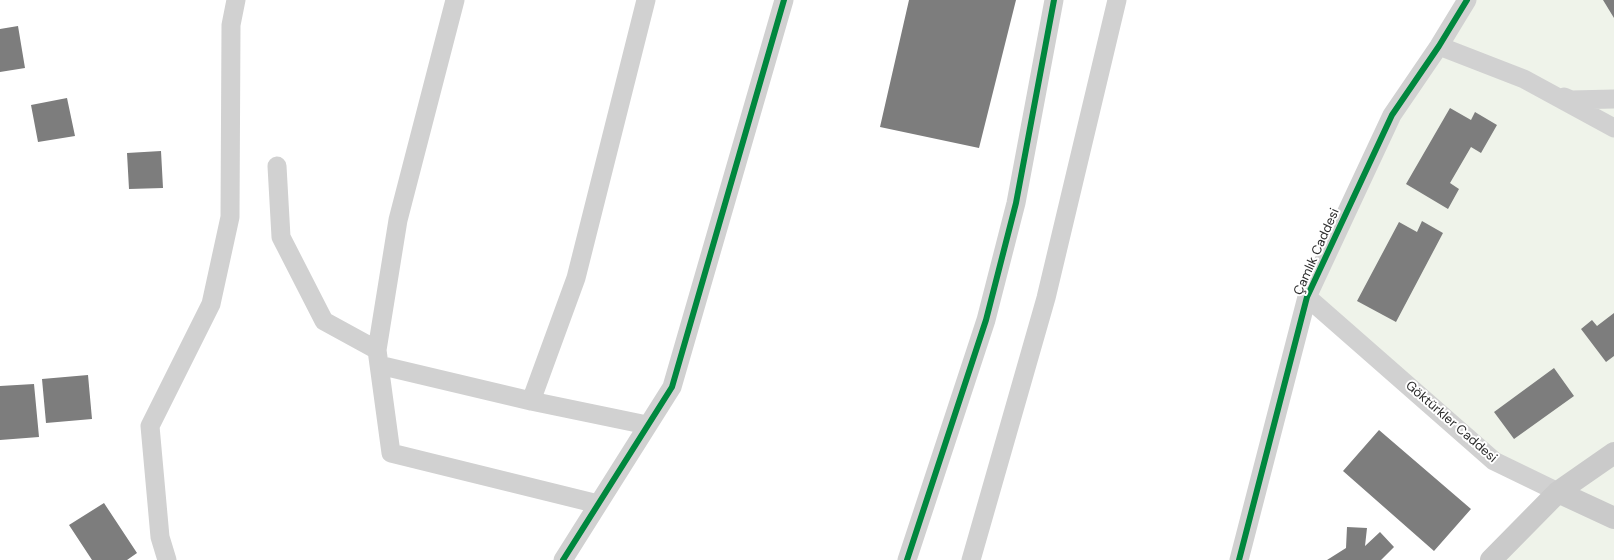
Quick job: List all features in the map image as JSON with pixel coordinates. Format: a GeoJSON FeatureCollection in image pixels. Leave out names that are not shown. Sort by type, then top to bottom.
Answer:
{"type":"FeatureCollection","features":[{"type":"Feature","properties":{"kind":"street"},"geometry":{"type":"LineString","coordinates":[[167,560],[160,537],[150,426],[211,304],[230,217],[231,24],[236,0]]}},
{"type":"Feature","properties":{"kind":"street"},"geometry":{"type":"LineString","coordinates":[[455,0],[398,220],[378,357],[391,453],[598,504]]}},
{"type":"Feature","properties":{"kind":"street"},"geometry":{"type":"LineString","coordinates":[[532,400],[576,278],[646,0]]}},
{"type":"Feature","properties":{"kind":"street"},"geometry":{"type":"LineString","coordinates":[[563,560],[672,387],[784,0]]}},
{"type":"Feature","properties":{"kind":"street"},"geometry":{"type":"LineString","coordinates":[[907,560],[986,320],[1016,203],[1054,0]]}},
{"type":"Feature","properties":{"kind":"street"},"geometry":{"type":"LineString","coordinates":[[971,560],[1046,298],[1117,0]]}},
{"type":"Feature","properties":{"kind":"street","name":"Çamlık Caddesi"},"geometry":{"type":"LineString","coordinates":[[1239,560],[1307,296],[1392,115],[1439,46],[1466,0]]}},
{"type":"Feature","properties":{"kind":"street"},"geometry":{"type":"LineString","coordinates":[[1439,46],[1524,79],[1571,100],[1614,99]]}},
{"type":"Feature","properties":{"kind":"street"},"geometry":{"type":"LineString","coordinates":[[1524,79],[1614,128]]}},
{"type":"Feature","properties":{"kind":"street"},"geometry":{"type":"LineString","coordinates":[[277,166],[281,237],[324,321],[378,357],[532,400],[647,425]]}},
{"type":"Feature","properties":{"kind":"street","name":"Göktürkler Caddesi"},"geometry":{"type":"LineString","coordinates":[[1307,296],[1494,461],[1614,518]]}},
{"type":"Feature","properties":{"kind":"street"},"geometry":{"type":"LineString","coordinates":[[1491,560],[1558,492],[1614,453]]}},
{"type":"Feature","properties":{"kind":"shaded area"},"geometry":{"type":"Polygon","coordinates":[[[1467,0],[1614,0],[1614,560],[1491,560],[1558,492],[1494,461],[1307,297],[1392,115],[1467,0]]]}},
{"type":"Feature","properties":{"kind":"building"},"geometry":{"type":"Polygon","coordinates":[[[909,0],[1016,0],[979,148],[880,127],[909,0]]]}},
{"type":"Feature","properties":{"kind":"building"},"geometry":{"type":"Polygon","coordinates":[[[1603,0],[1614,0],[1614,18],[1603,0]]]}},
{"type":"Feature","properties":{"kind":"building"},"geometry":{"type":"Polygon","coordinates":[[[18,26],[25,68],[0,72],[0,29],[18,26]]]}},
{"type":"Feature","properties":{"kind":"building"},"geometry":{"type":"Polygon","coordinates":[[[67,98],[75,136],[38,142],[31,105],[67,98]]]}},
{"type":"Feature","properties":{"kind":"building"},"geometry":{"type":"Polygon","coordinates":[[[1450,108],[1471,120],[1475,112],[1497,125],[1481,153],[1471,147],[1450,183],[1459,189],[1448,209],[1406,184],[1450,108]]]}},
{"type":"Feature","properties":{"kind":"building"},"geometry":{"type":"Polygon","coordinates":[[[161,151],[163,188],[129,189],[127,153],[161,151]]]}},
{"type":"Feature","properties":{"kind":"building"},"geometry":{"type":"Polygon","coordinates":[[[1422,221],[1443,233],[1396,322],[1357,301],[1399,222],[1417,232],[1422,221]]]}},
{"type":"Feature","properties":{"kind":"building"},"geometry":{"type":"Polygon","coordinates":[[[1614,313],[1614,356],[1606,362],[1581,329],[1592,320],[1597,326],[1614,313]]]}},
{"type":"Feature","properties":{"kind":"building"},"geometry":{"type":"Polygon","coordinates":[[[1554,368],[1574,396],[1514,439],[1494,412],[1554,368]]]}},
{"type":"Feature","properties":{"kind":"building"},"geometry":{"type":"Polygon","coordinates":[[[88,375],[92,419],[46,423],[42,379],[88,375]]]}},
{"type":"Feature","properties":{"kind":"building"},"geometry":{"type":"Polygon","coordinates":[[[34,384],[39,437],[0,440],[0,386],[34,384]]]}},
{"type":"Feature","properties":{"kind":"building"},"geometry":{"type":"Polygon","coordinates":[[[1379,430],[1471,509],[1434,551],[1343,471],[1379,430]]]}},
{"type":"Feature","properties":{"kind":"building"},"geometry":{"type":"Polygon","coordinates":[[[104,503],[137,553],[127,560],[92,560],[69,525],[104,503]]]}},
{"type":"Feature","properties":{"kind":"building"},"geometry":{"type":"Polygon","coordinates":[[[1347,527],[1367,528],[1365,546],[1380,532],[1394,547],[1381,560],[1327,560],[1346,548],[1347,527]]]}},
{"type":"Feature","properties":{"kind":"cycle path"},"geometry":{"type":"LineString","coordinates":[[563,560],[672,387],[784,0]]}},
{"type":"Feature","properties":{"kind":"cycle path"},"geometry":{"type":"LineString","coordinates":[[907,560],[986,320],[1016,203],[1054,0]]}},
{"type":"Feature","properties":{"kind":"cycle path"},"geometry":{"type":"LineString","coordinates":[[1239,560],[1307,297],[1392,115],[1439,46],[1467,0]]}}]}
